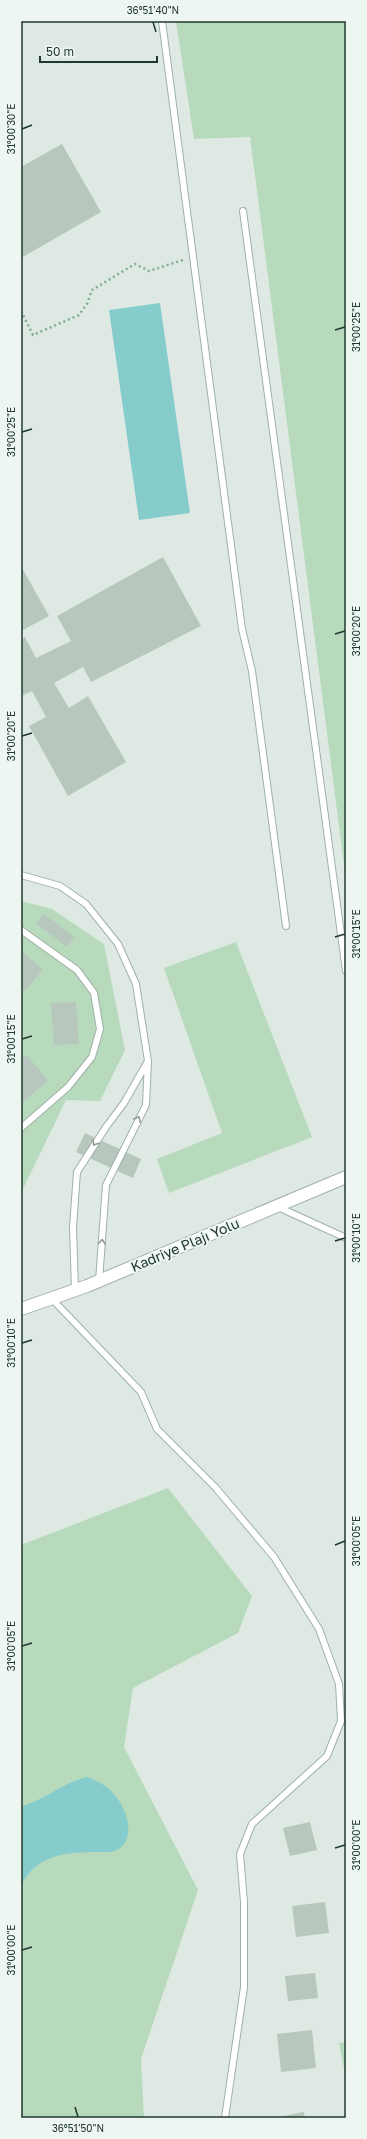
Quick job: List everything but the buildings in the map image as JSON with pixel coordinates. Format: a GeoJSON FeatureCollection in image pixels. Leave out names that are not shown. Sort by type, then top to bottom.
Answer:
{"type":"FeatureCollection","features":[{"type":"Feature","properties":{"kind":"street","name":"Kadriye Plajı Yolu"},"geometry":{"type":"LineString","coordinates":[[21,1309],[99,1281],[278,1207],[346,1177]]}},
{"type":"Feature","properties":{"kind":"lane"},"geometry":{"type":"LineString","coordinates":[[162,21],[242,629],[252,671],[286,926]]}},
{"type":"Feature","properties":{"kind":"lane"},"geometry":{"type":"LineString","coordinates":[[243,211],[346,972]]}},
{"type":"Feature","properties":{"kind":"lane"},"geometry":{"type":"LineString","coordinates":[[21,874],[60,886],[86,904],[118,944],[136,984],[148,1061],[146,1105],[106,1185],[99,1281]]}},
{"type":"Feature","properties":{"kind":"lane"},"geometry":{"type":"LineString","coordinates":[[21,930],[77,970],[94,992],[100,1029],[92,1057],[68,1087],[21,1128]]}},
{"type":"Feature","properties":{"kind":"lane"},"geometry":{"type":"LineString","coordinates":[[75,1290],[74,1227],[77,1172],[106,1127],[124,1103],[148,1061]]}},
{"type":"Feature","properties":{"kind":"lane"},"geometry":{"type":"LineString","coordinates":[[278,1207],[346,1238]]}},
{"type":"Feature","properties":{"kind":"lane"},"geometry":{"type":"LineString","coordinates":[[51,1298],[141,1392],[157,1429],[215,1487],[274,1556],[319,1629],[339,1684],[341,1721],[327,1756],[252,1824],[240,1854],[244,1902],[244,1987],[225,2118]]}},
{"type":"Feature","properties":{"kind":"path"},"geometry":{"type":"LineString","coordinates":[[21,311],[33,335],[79,315],[87,304],[92,290],[134,264],[150,272],[192,256]]}},
{"type":"Feature","properties":{"kind":"green space"},"geometry":{"type":"Polygon","coordinates":[[[176,21],[346,21],[346,880],[250,137],[194,139],[176,21]]]}},
{"type":"Feature","properties":{"kind":"green space"},"geometry":{"type":"Polygon","coordinates":[[[21,901],[52,909],[104,944],[125,1050],[100,1101],[66,1100],[21,1193],[21,901]]]}},
{"type":"Feature","properties":{"kind":"green space"},"geometry":{"type":"Polygon","coordinates":[[[236,942],[312,1137],[169,1193],[157,1159],[222,1133],[164,968],[236,942]]]}},
{"type":"Feature","properties":{"kind":"green space"},"geometry":{"type":"Polygon","coordinates":[[[168,1488],[252,1596],[238,1633],[133,1688],[124,1747],[198,1890],[141,2059],[144,2118],[21,2118],[21,1545],[168,1488]]]}},
{"type":"Feature","properties":{"kind":"green space"},"geometry":{"type":"Polygon","coordinates":[[[346,2042],[346,2079],[339,2043],[346,2042]]]}},
{"type":"Feature","properties":{"kind":"water"},"geometry":{"type":"Polygon","coordinates":[[[160,303],[190,513],[139,520],[109,310],[160,303]]]}},
{"type":"Feature","properties":{"kind":"water"},"geometry":{"type":"Polygon","coordinates":[[[87,1777],[107,1788],[122,1805],[128,1828],[128,1835],[125,1842],[118,1850],[74,1853],[53,1857],[35,1868],[27,1876],[21,1886],[21,1807],[30,1804],[70,1783],[87,1777]]]}}]}
